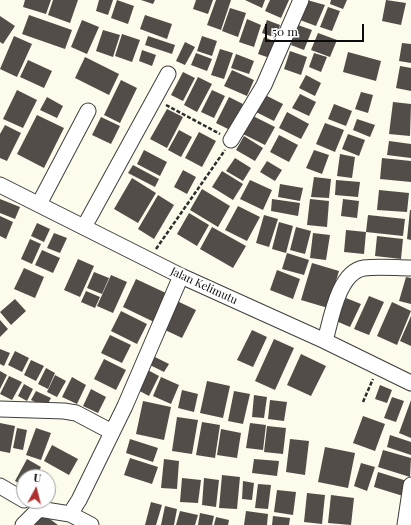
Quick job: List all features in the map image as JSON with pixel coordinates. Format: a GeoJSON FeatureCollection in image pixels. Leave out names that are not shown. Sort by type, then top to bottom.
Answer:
{"type":"FeatureCollection","features":[{"type":"Feature","properties":{"kind":"street"},"geometry":{"type":"LineString","coordinates":[[231,140],[264,85],[301,0]]}},
{"type":"Feature","properties":{"kind":"street"},"geometry":{"type":"LineString","coordinates":[[84,227],[168,74]]}},
{"type":"Feature","properties":{"kind":"street"},"geometry":{"type":"LineString","coordinates":[[39,204],[88,111]]}},
{"type":"Feature","properties":{"kind":"street","name":"Jalan Kelimutu"},"geometry":{"type":"LineString","coordinates":[[0,184],[181,276],[325,341],[411,383]]}},
{"type":"Feature","properties":{"kind":"street"},"geometry":{"type":"LineString","coordinates":[[325,341],[341,287],[352,273],[363,268],[411,268]]}},
{"type":"Feature","properties":{"kind":"street"},"geometry":{"type":"LineString","coordinates":[[70,514],[79,500],[112,432],[181,276]]}},
{"type":"Feature","properties":{"kind":"street"},"geometry":{"type":"LineString","coordinates":[[0,409],[70,412],[84,416],[112,432]]}},
{"type":"Feature","properties":{"kind":"street"},"geometry":{"type":"LineString","coordinates":[[405,525],[411,485]]}},
{"type":"Feature","properties":{"kind":"street"},"geometry":{"type":"LineString","coordinates":[[0,486],[16,496]]}},
{"type":"Feature","properties":{"kind":"street"},"geometry":{"type":"LineString","coordinates":[[23,525],[39,509],[70,514],[91,525]]}},
{"type":"Feature","properties":{"kind":"path"},"geometry":{"type":"LineString","coordinates":[[148,260],[231,140],[155,99]]}},
{"type":"Feature","properties":{"kind":"path"},"geometry":{"type":"LineString","coordinates":[[363,402],[379,367]]}},
{"type":"Feature","properties":{"kind":"building"},"geometry":{"type":"Polygon","coordinates":[[[25,0],[51,0],[46,14],[23,7],[25,0]]]}},
{"type":"Feature","properties":{"kind":"building"},"geometry":{"type":"Polygon","coordinates":[[[53,0],[78,0],[70,23],[48,15],[53,0]]]}},
{"type":"Feature","properties":{"kind":"building"},"geometry":{"type":"Polygon","coordinates":[[[99,0],[113,0],[108,15],[96,11],[99,0]]]}},
{"type":"Feature","properties":{"kind":"building"},"geometry":{"type":"Polygon","coordinates":[[[117,0],[134,6],[128,24],[111,18],[117,0]]]}},
{"type":"Feature","properties":{"kind":"building"},"geometry":{"type":"Polygon","coordinates":[[[141,0],[155,0],[153,4],[141,0]]]}},
{"type":"Feature","properties":{"kind":"building"},"geometry":{"type":"Polygon","coordinates":[[[196,0],[213,0],[208,14],[193,9],[196,0]]]}},
{"type":"Feature","properties":{"kind":"building"},"geometry":{"type":"Polygon","coordinates":[[[216,0],[231,0],[221,30],[207,25],[216,0]]]}},
{"type":"Feature","properties":{"kind":"building"},"geometry":{"type":"Polygon","coordinates":[[[245,0],[265,0],[262,8],[245,0]]]}},
{"type":"Feature","properties":{"kind":"building"},"geometry":{"type":"Polygon","coordinates":[[[270,0],[289,0],[281,18],[265,11],[270,0]]]}},
{"type":"Feature","properties":{"kind":"building"},"geometry":{"type":"Polygon","coordinates":[[[307,0],[325,5],[316,26],[300,20],[307,0]]]}},
{"type":"Feature","properties":{"kind":"building"},"geometry":{"type":"Polygon","coordinates":[[[331,0],[347,0],[343,9],[330,4],[331,0]]]}},
{"type":"Feature","properties":{"kind":"building"},"geometry":{"type":"Polygon","coordinates":[[[386,0],[406,3],[401,25],[382,21],[386,0]]]}},
{"type":"Feature","properties":{"kind":"building"},"geometry":{"type":"Polygon","coordinates":[[[328,7],[340,11],[332,31],[320,27],[328,7]]]}},
{"type":"Feature","properties":{"kind":"building"},"geometry":{"type":"Polygon","coordinates":[[[230,8],[246,13],[238,37],[222,31],[230,8]]]}},
{"type":"Feature","properties":{"kind":"building"},"geometry":{"type":"Polygon","coordinates":[[[29,15],[72,30],[65,49],[22,34],[29,15]]]}},
{"type":"Feature","properties":{"kind":"building"},"geometry":{"type":"Polygon","coordinates":[[[145,15],[172,24],[167,39],[140,29],[145,15]]]}},
{"type":"Feature","properties":{"kind":"building"},"geometry":{"type":"Polygon","coordinates":[[[0,16],[15,26],[3,44],[0,42],[0,16]]]}},
{"type":"Feature","properties":{"kind":"building"},"geometry":{"type":"Polygon","coordinates":[[[247,19],[261,25],[254,47],[239,42],[247,19]]]}},
{"type":"Feature","properties":{"kind":"building"},"geometry":{"type":"Polygon","coordinates":[[[82,20],[99,27],[87,54],[71,47],[82,20]]]}},
{"type":"Feature","properties":{"kind":"building"},"geometry":{"type":"Polygon","coordinates":[[[267,20],[280,25],[276,38],[262,33],[267,20]]]}},
{"type":"Feature","properties":{"kind":"building"},"geometry":{"type":"Polygon","coordinates":[[[298,25],[312,30],[304,50],[291,45],[298,25]]]}},
{"type":"Feature","properties":{"kind":"building"},"geometry":{"type":"Polygon","coordinates":[[[103,30],[120,35],[113,57],[96,51],[103,30]]]}},
{"type":"Feature","properties":{"kind":"building"},"geometry":{"type":"Polygon","coordinates":[[[318,33],[337,40],[330,57],[311,50],[318,33]]]}},
{"type":"Feature","properties":{"kind":"building"},"geometry":{"type":"Polygon","coordinates":[[[122,34],[140,40],[132,62],[115,56],[122,34]]]}},
{"type":"Feature","properties":{"kind":"building"},"geometry":{"type":"Polygon","coordinates":[[[14,36],[32,44],[17,77],[0,69],[14,36]]]}},
{"type":"Feature","properties":{"kind":"building"},"geometry":{"type":"Polygon","coordinates":[[[148,36],[175,45],[172,54],[145,45],[148,36]]]}},
{"type":"Feature","properties":{"kind":"building"},"geometry":{"type":"Polygon","coordinates":[[[202,36],[217,41],[212,56],[197,51],[202,36]]]}},
{"type":"Feature","properties":{"kind":"building"},"geometry":{"type":"Polygon","coordinates":[[[264,37],[276,42],[270,58],[258,54],[264,37]]]}},
{"type":"Feature","properties":{"kind":"building"},"geometry":{"type":"Polygon","coordinates":[[[185,42],[195,47],[185,65],[176,61],[185,42]]]}},
{"type":"Feature","properties":{"kind":"building"},"geometry":{"type":"Polygon","coordinates":[[[402,43],[411,44],[411,63],[399,61],[402,43]]]}},
{"type":"Feature","properties":{"kind":"building"},"geometry":{"type":"Polygon","coordinates":[[[220,49],[233,53],[224,79],[211,75],[220,49]]]}},
{"type":"Feature","properties":{"kind":"building"},"geometry":{"type":"Polygon","coordinates":[[[142,50],[156,55],[152,66],[139,61],[142,50]]]}},
{"type":"Feature","properties":{"kind":"building"},"geometry":{"type":"Polygon","coordinates":[[[290,51],[307,57],[301,75],[284,69],[290,51]]]}},
{"type":"Feature","properties":{"kind":"building"},"geometry":{"type":"Polygon","coordinates":[[[348,52],[381,61],[376,81],[343,72],[348,52]]]}},
{"type":"Feature","properties":{"kind":"building"},"geometry":{"type":"Polygon","coordinates":[[[196,53],[212,59],[207,71],[191,65],[196,53]]]}},
{"type":"Feature","properties":{"kind":"building"},"geometry":{"type":"Polygon","coordinates":[[[314,53],[327,57],[321,72],[309,67],[314,53]]]}},
{"type":"Feature","properties":{"kind":"building"},"geometry":{"type":"Polygon","coordinates":[[[236,54],[254,61],[249,74],[231,68],[236,54]]]}},
{"type":"Feature","properties":{"kind":"building"},"geometry":{"type":"Polygon","coordinates":[[[85,57],[119,74],[109,95],[75,78],[85,57]]]}},
{"type":"Feature","properties":{"kind":"building"},"geometry":{"type":"Polygon","coordinates":[[[28,60],[52,71],[44,88],[20,77],[28,60]]]}},
{"type":"Feature","properties":{"kind":"building"},"geometry":{"type":"Polygon","coordinates":[[[400,66],[411,68],[411,91],[396,88],[400,66]]]}},
{"type":"Feature","properties":{"kind":"building"},"geometry":{"type":"Polygon","coordinates":[[[232,70],[254,80],[247,96],[224,86],[232,70]]]}},
{"type":"Feature","properties":{"kind":"building"},"geometry":{"type":"Polygon","coordinates":[[[183,72],[195,78],[183,101],[171,95],[183,72]]]}},
{"type":"Feature","properties":{"kind":"building"},"geometry":{"type":"Polygon","coordinates":[[[306,75],[321,83],[315,96],[299,88],[306,75]]]}},
{"type":"Feature","properties":{"kind":"building"},"geometry":{"type":"Polygon","coordinates":[[[198,77],[212,84],[197,112],[184,105],[198,77]]]}},
{"type":"Feature","properties":{"kind":"building"},"geometry":{"type":"Polygon","coordinates":[[[121,80],[137,88],[120,123],[104,115],[121,80]]]}},
{"type":"Feature","properties":{"kind":"building"},"geometry":{"type":"Polygon","coordinates":[[[17,90],[37,100],[23,128],[3,119],[17,90]]]}},
{"type":"Feature","properties":{"kind":"building"},"geometry":{"type":"Polygon","coordinates":[[[212,90],[225,96],[214,118],[201,112],[212,90]]]}},
{"type":"Feature","properties":{"kind":"building"},"geometry":{"type":"Polygon","coordinates":[[[361,92],[373,95],[368,113],[355,109],[361,92]]]}},
{"type":"Feature","properties":{"kind":"building"},"geometry":{"type":"Polygon","coordinates":[[[300,94],[316,102],[309,116],[292,108],[300,94]]]}},
{"type":"Feature","properties":{"kind":"building"},"geometry":{"type":"Polygon","coordinates":[[[265,95],[283,104],[274,121],[256,112],[265,95]]]}},
{"type":"Feature","properties":{"kind":"building"},"geometry":{"type":"Polygon","coordinates":[[[47,97],[63,106],[57,118],[40,110],[47,97]]]}},
{"type":"Feature","properties":{"kind":"building"},"geometry":{"type":"Polygon","coordinates":[[[229,97],[243,104],[230,130],[216,123],[229,97]]]}},
{"type":"Feature","properties":{"kind":"building"},"geometry":{"type":"Polygon","coordinates":[[[393,102],[411,104],[410,136],[389,134],[393,102]]]}},
{"type":"Feature","properties":{"kind":"building"},"geometry":{"type":"Polygon","coordinates":[[[334,104],[352,111],[346,126],[328,119],[334,104]]]}},
{"type":"Feature","properties":{"kind":"building"},"geometry":{"type":"Polygon","coordinates":[[[167,109],[183,117],[167,148],[150,139],[167,109]]]}},
{"type":"Feature","properties":{"kind":"building"},"geometry":{"type":"Polygon","coordinates":[[[287,112],[309,124],[301,139],[279,128],[287,112]]]}},
{"type":"Feature","properties":{"kind":"building"},"geometry":{"type":"Polygon","coordinates":[[[37,115],[64,128],[44,168],[17,154],[37,115]]]}},
{"type":"Feature","properties":{"kind":"building"},"geometry":{"type":"Polygon","coordinates":[[[253,116],[275,127],[265,145],[243,134],[253,116]]]}},
{"type":"Feature","properties":{"kind":"building"},"geometry":{"type":"Polygon","coordinates":[[[101,117],[120,126],[111,144],[92,135],[101,117]]]}},
{"type":"Feature","properties":{"kind":"building"},"geometry":{"type":"Polygon","coordinates":[[[357,119],[375,125],[370,137],[353,130],[357,119]]]}},
{"type":"Feature","properties":{"kind":"building"},"geometry":{"type":"Polygon","coordinates":[[[325,123],[344,130],[335,152],[316,144],[325,123]]]}},
{"type":"Feature","properties":{"kind":"building"},"geometry":{"type":"Polygon","coordinates":[[[5,125],[21,133],[7,161],[0,158],[0,134],[5,125]]]}},
{"type":"Feature","properties":{"kind":"building"},"geometry":{"type":"Polygon","coordinates":[[[179,130],[192,137],[181,157],[168,150],[179,130]]]}},
{"type":"Feature","properties":{"kind":"building"},"geometry":{"type":"Polygon","coordinates":[[[199,132],[216,141],[202,167],[185,158],[199,132]]]}},
{"type":"Feature","properties":{"kind":"building"},"geometry":{"type":"Polygon","coordinates":[[[348,134],[365,140],[359,156],[342,149],[348,134]]]}},
{"type":"Feature","properties":{"kind":"building"},"geometry":{"type":"Polygon","coordinates":[[[279,135],[298,145],[289,162],[270,152],[279,135]]]}},
{"type":"Feature","properties":{"kind":"building"},"geometry":{"type":"Polygon","coordinates":[[[244,136],[263,148],[255,161],[236,150],[244,136]]]}},
{"type":"Feature","properties":{"kind":"building"},"geometry":{"type":"Polygon","coordinates":[[[389,141],[411,144],[411,158],[387,155],[389,141]]]}},
{"type":"Feature","properties":{"kind":"building"},"geometry":{"type":"Polygon","coordinates":[[[144,150],[167,162],[160,176],[137,164],[144,150]]]}},
{"type":"Feature","properties":{"kind":"building"},"geometry":{"type":"Polygon","coordinates":[[[314,150],[329,155],[322,174],[306,168],[314,150]]]}},
{"type":"Feature","properties":{"kind":"building"},"geometry":{"type":"Polygon","coordinates":[[[340,154],[355,157],[352,178],[337,176],[340,154]]]}},
{"type":"Feature","properties":{"kind":"building"},"geometry":{"type":"Polygon","coordinates":[[[235,158],[251,168],[243,181],[226,171],[235,158]]]}},
{"type":"Feature","properties":{"kind":"building"},"geometry":{"type":"Polygon","coordinates":[[[382,158],[411,161],[411,182],[380,179],[382,158]]]}},
{"type":"Feature","properties":{"kind":"building"},"geometry":{"type":"Polygon","coordinates":[[[267,161],[282,170],[275,181],[260,172],[267,161]]]}},
{"type":"Feature","properties":{"kind":"building"},"geometry":{"type":"Polygon","coordinates":[[[133,165],[159,179],[155,187],[128,173],[133,165]]]}},
{"type":"Feature","properties":{"kind":"building"},"geometry":{"type":"Polygon","coordinates":[[[183,170],[196,177],[187,194],[174,187],[183,170]]]}},
{"type":"Feature","properties":{"kind":"building"},"geometry":{"type":"Polygon","coordinates":[[[222,171],[243,184],[233,200],[212,187],[222,171]]]}},
{"type":"Feature","properties":{"kind":"building"},"geometry":{"type":"Polygon","coordinates":[[[314,177],[331,179],[329,198],[311,197],[314,177]]]}},
{"type":"Feature","properties":{"kind":"building"},"geometry":{"type":"Polygon","coordinates":[[[132,178],[156,193],[138,223],[114,209],[132,178]]]}},
{"type":"Feature","properties":{"kind":"building"},"geometry":{"type":"Polygon","coordinates":[[[250,180],[272,190],[263,210],[240,199],[250,180]]]}},
{"type":"Feature","properties":{"kind":"building"},"geometry":{"type":"Polygon","coordinates":[[[336,180],[360,182],[358,197],[335,195],[336,180]]]}},
{"type":"Feature","properties":{"kind":"building"},"geometry":{"type":"Polygon","coordinates":[[[280,184],[303,188],[300,201],[278,197],[280,184]]]}},
{"type":"Feature","properties":{"kind":"building"},"geometry":{"type":"Polygon","coordinates":[[[202,189],[230,206],[218,227],[190,210],[202,189]]]}},
{"type":"Feature","properties":{"kind":"building"},"geometry":{"type":"Polygon","coordinates":[[[379,190],[409,193],[407,212],[377,210],[379,190]]]}},
{"type":"Feature","properties":{"kind":"building"},"geometry":{"type":"Polygon","coordinates":[[[158,195],[174,205],[154,239],[138,229],[158,195]]]}},
{"type":"Feature","properties":{"kind":"building"},"geometry":{"type":"Polygon","coordinates":[[[0,199],[20,207],[15,219],[0,213],[0,199]]]}},
{"type":"Feature","properties":{"kind":"building"},"geometry":{"type":"Polygon","coordinates":[[[272,199],[300,203],[298,216],[271,211],[272,199]]]}},
{"type":"Feature","properties":{"kind":"building"},"geometry":{"type":"Polygon","coordinates":[[[310,199],[329,201],[327,227],[307,225],[310,199]]]}},
{"type":"Feature","properties":{"kind":"building"},"geometry":{"type":"Polygon","coordinates":[[[343,199],[359,201],[357,218],[341,216],[343,199]]]}},
{"type":"Feature","properties":{"kind":"building"},"geometry":{"type":"Polygon","coordinates":[[[238,206],[260,217],[247,241],[225,230],[238,206]]]}},
{"type":"Feature","properties":{"kind":"building"},"geometry":{"type":"Polygon","coordinates":[[[411,210],[411,240],[407,239],[411,210]]]}},
{"type":"Feature","properties":{"kind":"building"},"geometry":{"type":"Polygon","coordinates":[[[189,213],[209,225],[197,246],[177,234],[189,213]]]}},
{"type":"Feature","properties":{"kind":"building"},"geometry":{"type":"Polygon","coordinates":[[[264,215],[278,219],[269,247],[256,243],[264,215]]]}},
{"type":"Feature","properties":{"kind":"building"},"geometry":{"type":"Polygon","coordinates":[[[368,215],[405,219],[403,236],[366,232],[368,215]]]}},
{"type":"Feature","properties":{"kind":"building"},"geometry":{"type":"Polygon","coordinates":[[[0,216],[13,222],[6,239],[0,236],[0,216]]]}},
{"type":"Feature","properties":{"kind":"building"},"geometry":{"type":"Polygon","coordinates":[[[279,222],[293,226],[286,253],[272,249],[279,222]]]}},
{"type":"Feature","properties":{"kind":"building"},"geometry":{"type":"Polygon","coordinates":[[[37,223],[50,229],[44,242],[31,236],[37,223]]]}},
{"type":"Feature","properties":{"kind":"building"},"geometry":{"type":"Polygon","coordinates":[[[212,227],[246,246],[233,268],[200,249],[212,227]]]}},
{"type":"Feature","properties":{"kind":"building"},"geometry":{"type":"Polygon","coordinates":[[[296,227],[311,231],[305,254],[290,250],[296,227]]]}},
{"type":"Feature","properties":{"kind":"building"},"geometry":{"type":"Polygon","coordinates":[[[346,230],[366,232],[364,254],[344,252],[346,230]]]}},
{"type":"Feature","properties":{"kind":"building"},"geometry":{"type":"Polygon","coordinates":[[[54,233],[67,238],[60,253],[47,248],[54,233]]]}},
{"type":"Feature","properties":{"kind":"building"},"geometry":{"type":"Polygon","coordinates":[[[313,233],[330,235],[326,260],[310,258],[313,233]]]}},
{"type":"Feature","properties":{"kind":"building"},"geometry":{"type":"Polygon","coordinates":[[[377,236],[403,239],[401,259],[375,256],[377,236]]]}},
{"type":"Feature","properties":{"kind":"building"},"geometry":{"type":"Polygon","coordinates":[[[30,239],[41,244],[32,264],[21,259],[30,239]]]}},
{"type":"Feature","properties":{"kind":"building"},"geometry":{"type":"Polygon","coordinates":[[[42,250],[60,258],[53,273],[35,265],[42,250]]]}},
{"type":"Feature","properties":{"kind":"building"},"geometry":{"type":"Polygon","coordinates":[[[287,253],[309,260],[304,275],[282,269],[287,253]]]}},
{"type":"Feature","properties":{"kind":"building"},"geometry":{"type":"Polygon","coordinates":[[[78,259],[94,266],[80,297],[64,290],[78,259]]]}},
{"type":"Feature","properties":{"kind":"building"},"geometry":{"type":"Polygon","coordinates":[[[312,263],[339,271],[328,308],[301,300],[312,263]]]}},
{"type":"Feature","properties":{"kind":"building"},"geometry":{"type":"Polygon","coordinates":[[[24,268],[44,277],[35,298],[14,289],[24,268]]]}},
{"type":"Feature","properties":{"kind":"building"},"geometry":{"type":"Polygon","coordinates":[[[277,270],[300,279],[293,299],[270,290],[277,270]]]}},
{"type":"Feature","properties":{"kind":"building"},"geometry":{"type":"Polygon","coordinates":[[[94,272],[109,278],[102,294],[87,288],[94,272]]]}},
{"type":"Feature","properties":{"kind":"building"},"geometry":{"type":"Polygon","coordinates":[[[111,275],[127,282],[113,313],[97,306],[111,275]]]}},
{"type":"Feature","properties":{"kind":"building"},"geometry":{"type":"Polygon","coordinates":[[[406,277],[411,278],[411,304],[399,301],[406,277]]]}},
{"type":"Feature","properties":{"kind":"building"},"geometry":{"type":"Polygon","coordinates":[[[136,279],[168,294],[154,322],[123,307],[136,279]]]}},
{"type":"Feature","properties":{"kind":"building"},"geometry":{"type":"Polygon","coordinates":[[[86,291],[100,297],[95,308],[81,302],[86,291]]]}},
{"type":"Feature","properties":{"kind":"building"},"geometry":{"type":"Polygon","coordinates":[[[369,296],[384,302],[369,335],[354,329],[369,296]]]}},
{"type":"Feature","properties":{"kind":"building"},"geometry":{"type":"Polygon","coordinates":[[[346,298],[361,304],[350,327],[336,321],[346,298]]]}},
{"type":"Feature","properties":{"kind":"building"},"geometry":{"type":"Polygon","coordinates":[[[15,299],[26,311],[11,325],[0,312],[15,299]]]}},
{"type":"Feature","properties":{"kind":"building"},"geometry":{"type":"Polygon","coordinates":[[[175,300],[196,310],[182,338],[161,328],[175,300]]]}},
{"type":"Feature","properties":{"kind":"building"},"geometry":{"type":"Polygon","coordinates":[[[392,302],[411,311],[397,345],[377,336],[392,302]]]}},
{"type":"Feature","properties":{"kind":"building"},"geometry":{"type":"Polygon","coordinates":[[[121,311],[147,324],[137,344],[111,331],[121,311]]]}},
{"type":"Feature","properties":{"kind":"building"},"geometry":{"type":"Polygon","coordinates":[[[411,316],[411,346],[400,341],[411,316]]]}},
{"type":"Feature","properties":{"kind":"building"},"geometry":{"type":"Polygon","coordinates":[[[0,320],[8,329],[0,337],[0,320]]]}},
{"type":"Feature","properties":{"kind":"building"},"geometry":{"type":"Polygon","coordinates":[[[252,330],[267,337],[253,367],[237,360],[252,330]]]}},
{"type":"Feature","properties":{"kind":"building"},"geometry":{"type":"Polygon","coordinates":[[[110,335],[131,345],[122,363],[101,353],[110,335]]]}},
{"type":"Feature","properties":{"kind":"building"},"geometry":{"type":"Polygon","coordinates":[[[274,339],[294,348],[275,390],[255,381],[274,339]]]}},
{"type":"Feature","properties":{"kind":"building"},"geometry":{"type":"Polygon","coordinates":[[[0,349],[10,353],[4,366],[0,364],[0,349]]]}},
{"type":"Feature","properties":{"kind":"building"},"geometry":{"type":"Polygon","coordinates":[[[15,351],[29,358],[22,372],[8,365],[15,351]]]}},
{"type":"Feature","properties":{"kind":"building"},"geometry":{"type":"Polygon","coordinates":[[[149,354],[169,364],[164,372],[144,362],[149,354]]]}},
{"type":"Feature","properties":{"kind":"building"},"geometry":{"type":"Polygon","coordinates":[[[301,354],[326,366],[311,396],[287,385],[301,354]]]}},
{"type":"Feature","properties":{"kind":"building"},"geometry":{"type":"Polygon","coordinates":[[[104,359],[126,370],[116,390],[94,379],[104,359]]]}},
{"type":"Feature","properties":{"kind":"building"},"geometry":{"type":"Polygon","coordinates":[[[31,360],[44,366],[36,381],[24,375],[31,360]]]}},
{"type":"Feature","properties":{"kind":"building"},"geometry":{"type":"Polygon","coordinates":[[[46,368],[55,373],[48,389],[38,384],[46,368]]]}},
{"type":"Feature","properties":{"kind":"building"},"geometry":{"type":"Polygon","coordinates":[[[144,368],[159,376],[149,396],[134,388],[144,368]]]}},
{"type":"Feature","properties":{"kind":"building"},"geometry":{"type":"Polygon","coordinates":[[[0,371],[7,375],[0,389],[0,371]]]}},
{"type":"Feature","properties":{"kind":"building"},"geometry":{"type":"Polygon","coordinates":[[[55,375],[66,381],[57,397],[47,392],[55,375]]]}},
{"type":"Feature","properties":{"kind":"building"},"geometry":{"type":"Polygon","coordinates":[[[9,376],[22,382],[12,400],[0,394],[9,376]]]}},
{"type":"Feature","properties":{"kind":"building"},"geometry":{"type":"Polygon","coordinates":[[[72,377],[86,385],[77,404],[62,397],[72,377]]]}},
{"type":"Feature","properties":{"kind":"building"},"geometry":{"type":"Polygon","coordinates":[[[161,377],[179,385],[171,404],[153,396],[161,377]]]}},
{"type":"Feature","properties":{"kind":"building"},"geometry":{"type":"Polygon","coordinates":[[[207,381],[230,386],[223,418],[200,413],[207,381]]]}},
{"type":"Feature","properties":{"kind":"building"},"geometry":{"type":"Polygon","coordinates":[[[24,384],[33,389],[27,401],[18,396],[24,384]]]}},
{"type":"Feature","properties":{"kind":"building"},"geometry":{"type":"Polygon","coordinates":[[[380,385],[392,390],[387,403],[375,399],[380,385]]]}},
{"type":"Feature","properties":{"kind":"building"},"geometry":{"type":"Polygon","coordinates":[[[91,389],[106,397],[98,413],[83,406],[91,389]]]}},
{"type":"Feature","properties":{"kind":"building"},"geometry":{"type":"Polygon","coordinates":[[[182,390],[198,394],[194,412],[178,408],[182,390]]]}},
{"type":"Feature","properties":{"kind":"building"},"geometry":{"type":"Polygon","coordinates":[[[36,391],[51,398],[46,407],[31,400],[36,391]]]}},
{"type":"Feature","properties":{"kind":"building"},"geometry":{"type":"Polygon","coordinates":[[[234,391],[250,394],[243,424],[228,421],[234,391]]]}},
{"type":"Feature","properties":{"kind":"building"},"geometry":{"type":"Polygon","coordinates":[[[254,395],[267,397],[264,418],[252,417],[254,395]]]}},
{"type":"Feature","properties":{"kind":"building"},"geometry":{"type":"Polygon","coordinates":[[[392,397],[404,401],[396,422],[384,418],[392,397]]]}},
{"type":"Feature","properties":{"kind":"building"},"geometry":{"type":"Polygon","coordinates":[[[270,400],[287,402],[284,421],[268,419],[270,400]]]}},
{"type":"Feature","properties":{"kind":"building"},"geometry":{"type":"Polygon","coordinates":[[[411,400],[411,438],[399,433],[411,400]]]}},
{"type":"Feature","properties":{"kind":"building"},"geometry":{"type":"Polygon","coordinates":[[[143,401],[171,407],[164,440],[136,434],[143,401]]]}},
{"type":"Feature","properties":{"kind":"building"},"geometry":{"type":"Polygon","coordinates":[[[363,416],[385,424],[375,451],[353,443],[363,416]]]}},
{"type":"Feature","properties":{"kind":"building"},"geometry":{"type":"Polygon","coordinates":[[[177,417],[198,420],[192,454],[172,451],[177,417]]]}},
{"type":"Feature","properties":{"kind":"building"},"geometry":{"type":"Polygon","coordinates":[[[202,422],[220,425],[215,458],[196,455],[202,422]]]}},
{"type":"Feature","properties":{"kind":"building"},"geometry":{"type":"Polygon","coordinates":[[[0,423],[15,426],[10,453],[0,451],[0,423]]]}},
{"type":"Feature","properties":{"kind":"building"},"geometry":{"type":"Polygon","coordinates":[[[250,423],[266,425],[263,450],[246,448],[250,423]]]}},
{"type":"Feature","properties":{"kind":"building"},"geometry":{"type":"Polygon","coordinates":[[[267,426],[286,428],[283,454],[264,452],[267,426]]]}},
{"type":"Feature","properties":{"kind":"building"},"geometry":{"type":"Polygon","coordinates":[[[17,428],[27,430],[23,450],[13,448],[17,428]]]}},
{"type":"Feature","properties":{"kind":"building"},"geometry":{"type":"Polygon","coordinates":[[[36,428],[51,433],[41,460],[26,455],[36,428]]]}},
{"type":"Feature","properties":{"kind":"building"},"geometry":{"type":"Polygon","coordinates":[[[221,429],[241,433],[237,458],[217,455],[221,429]]]}},
{"type":"Feature","properties":{"kind":"building"},"geometry":{"type":"Polygon","coordinates":[[[390,435],[411,442],[411,455],[387,447],[390,435]]]}},
{"type":"Feature","properties":{"kind":"building"},"geometry":{"type":"Polygon","coordinates":[[[130,439],[158,448],[153,462],[126,453],[130,439]]]}},
{"type":"Feature","properties":{"kind":"building"},"geometry":{"type":"Polygon","coordinates":[[[290,439],[309,441],[305,475],[286,472],[290,439]]]}},
{"type":"Feature","properties":{"kind":"building"},"geometry":{"type":"Polygon","coordinates":[[[52,445],[78,459],[69,475],[44,461],[52,445]]]}},
{"type":"Feature","properties":{"kind":"building"},"geometry":{"type":"Polygon","coordinates":[[[325,447],[355,453],[348,488],[318,482],[325,447]]]}},
{"type":"Feature","properties":{"kind":"building"},"geometry":{"type":"Polygon","coordinates":[[[383,450],[411,458],[410,477],[378,467],[383,450]]]}},
{"type":"Feature","properties":{"kind":"building"},"geometry":{"type":"Polygon","coordinates":[[[130,458],[158,467],[152,484],[124,475],[130,458]]]}},
{"type":"Feature","properties":{"kind":"building"},"geometry":{"type":"Polygon","coordinates":[[[27,459],[41,467],[40,469],[22,469],[27,459]]]}},
{"type":"Feature","properties":{"kind":"building"},"geometry":{"type":"Polygon","coordinates":[[[164,459],[179,461],[177,489],[161,488],[164,459]]]}},
{"type":"Feature","properties":{"kind":"building"},"geometry":{"type":"Polygon","coordinates":[[[254,459],[279,461],[277,476],[252,473],[254,459]]]}},
{"type":"Feature","properties":{"kind":"building"},"geometry":{"type":"Polygon","coordinates":[[[361,463],[375,467],[367,491],[354,486],[361,463]]]}},
{"type":"Feature","properties":{"kind":"building"},"geometry":{"type":"Polygon","coordinates":[[[378,472],[407,481],[403,496],[374,487],[378,472]]]}},
{"type":"Feature","properties":{"kind":"building"},"geometry":{"type":"Polygon","coordinates":[[[222,475],[240,477],[237,509],[219,508],[222,475]]]}},
{"type":"Feature","properties":{"kind":"building"},"geometry":{"type":"Polygon","coordinates":[[[182,478],[201,480],[198,503],[180,502],[182,478]]]}},
{"type":"Feature","properties":{"kind":"building"},"geometry":{"type":"Polygon","coordinates":[[[204,478],[219,480],[216,507],[202,505],[204,478]]]}},
{"type":"Feature","properties":{"kind":"building"},"geometry":{"type":"Polygon","coordinates":[[[243,481],[254,483],[252,500],[242,499],[243,481]]]}},
{"type":"Feature","properties":{"kind":"building"},"geometry":{"type":"Polygon","coordinates":[[[258,484],[271,485],[268,509],[255,508],[258,484]]]}},
{"type":"Feature","properties":{"kind":"building"},"geometry":{"type":"Polygon","coordinates":[[[277,490],[296,492],[293,515],[274,512],[277,490]]]}},
{"type":"Feature","properties":{"kind":"building"},"geometry":{"type":"Polygon","coordinates":[[[307,493],[325,495],[322,524],[304,522],[307,493]]]}},
{"type":"Feature","properties":{"kind":"building"},"geometry":{"type":"Polygon","coordinates":[[[331,495],[354,498],[351,525],[328,523],[331,495]]]}},
{"type":"Feature","properties":{"kind":"building"},"geometry":{"type":"Polygon","coordinates":[[[151,502],[162,505],[156,525],[145,525],[151,502]]]}},
{"type":"Feature","properties":{"kind":"building"},"geometry":{"type":"Polygon","coordinates":[[[165,506],[177,509],[174,525],[161,525],[165,506]]]}},
{"type":"Feature","properties":{"kind":"building"},"geometry":{"type":"Polygon","coordinates":[[[180,511],[198,515],[195,525],[176,525],[180,511]]]}},
{"type":"Feature","properties":{"kind":"building"},"geometry":{"type":"Polygon","coordinates":[[[246,511],[268,514],[267,525],[244,525],[246,511]]]}},
{"type":"Feature","properties":{"kind":"building"},"geometry":{"type":"Polygon","coordinates":[[[200,513],[214,516],[212,525],[198,525],[200,513]]]}},
{"type":"Feature","properties":{"kind":"building"},"geometry":{"type":"Polygon","coordinates":[[[43,514],[58,525],[34,525],[43,514]]]}},
{"type":"Feature","properties":{"kind":"building"},"geometry":{"type":"Polygon","coordinates":[[[273,516],[290,518],[289,525],[272,525],[273,516]]]}},
{"type":"Feature","properties":{"kind":"building"},"geometry":{"type":"Polygon","coordinates":[[[216,517],[229,520],[228,525],[214,525],[216,517]]]}}]}
